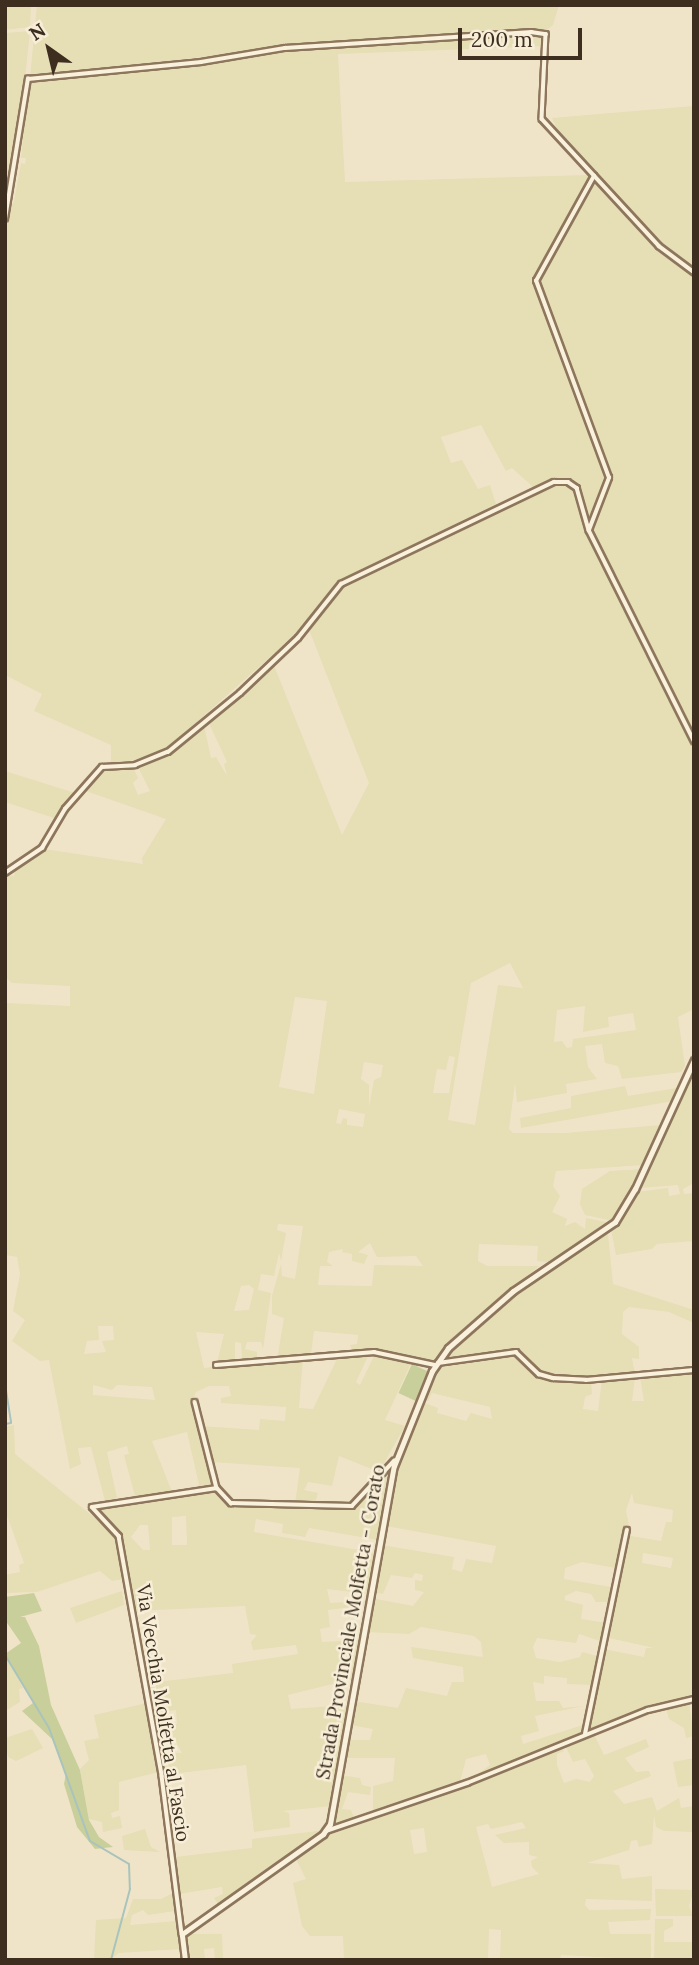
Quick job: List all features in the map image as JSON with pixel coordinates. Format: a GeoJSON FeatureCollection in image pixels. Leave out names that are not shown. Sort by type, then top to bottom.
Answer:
{"type":"FeatureCollection","features":[{"type":"Feature","properties":{"kind":"street"},"geometry":{"type":"LineString","coordinates":[[5,219],[28,79],[201,62],[285,48],[546,34],[542,119],[659,246],[694,272]]}},
{"type":"Feature","properties":{"kind":"street"},"geometry":{"type":"LineString","coordinates":[[589,530],[609,478],[536,281],[594,176]]}},
{"type":"Feature","properties":{"kind":"street"},"geometry":{"type":"LineString","coordinates":[[5,873],[41,848],[65,809],[102,767],[135,765],[168,752],[240,693],[298,638],[341,584],[554,482],[568,482],[577,488],[589,530],[694,740]]}},
{"type":"Feature","properties":{"kind":"street","name":"Strada Provinciale Molfetta - Corato"},"geometry":{"type":"LineString","coordinates":[[326,1831],[396,1459],[436,1364],[524,1283],[611,1227],[635,1189],[694,1060]]}},
{"type":"Feature","properties":{"kind":"street"},"geometry":{"type":"LineString","coordinates":[[216,1365],[374,1352],[436,1364],[516,1352],[539,1374],[553,1378],[586,1380],[694,1370]]}},
{"type":"Feature","properties":{"kind":"street"},"geometry":{"type":"LineString","coordinates":[[195,1402],[217,1488],[231,1503],[352,1506],[396,1459]]}},
{"type":"Feature","properties":{"kind":"street","name":"Via Vecchia Molfetta al Fascio"},"geometry":{"type":"LineString","coordinates":[[182,1934],[162,1776],[119,1536],[92,1507],[217,1488]]}},
{"type":"Feature","properties":{"kind":"street"},"geometry":{"type":"LineString","coordinates":[[585,1734],[627,1530]]}},
{"type":"Feature","properties":{"kind":"street"},"geometry":{"type":"LineString","coordinates":[[185,1960],[182,1934],[326,1831],[467,1783],[648,1710],[694,1699]]}},
{"type":"Feature","properties":{"kind":"shaded area"},"geometry":{"type":"Polygon","coordinates":[[[5,5],[31,5],[30,27],[5,30],[5,5]]]}},
{"type":"Feature","properties":{"kind":"shaded area"},"geometry":{"type":"Polygon","coordinates":[[[37,5],[559,5],[553,25],[544,32],[299,45],[30,78],[37,5]]]}},
{"type":"Feature","properties":{"kind":"shaded area"},"geometry":{"type":"Polygon","coordinates":[[[30,31],[15,173],[9,172],[7,177],[15,181],[5,213],[5,33],[30,31]]]}},
{"type":"Feature","properties":{"kind":"shaded area"},"geometry":{"type":"Polygon","coordinates":[[[546,35],[546,46],[338,54],[345,182],[588,175],[591,179],[536,283],[607,476],[589,522],[578,487],[559,479],[533,487],[512,468],[506,471],[481,425],[441,437],[451,463],[462,460],[478,489],[490,485],[496,504],[339,581],[295,635],[163,752],[111,766],[111,745],[34,711],[42,694],[5,675],[5,218],[14,201],[21,163],[25,164],[26,158],[21,158],[29,82],[283,50],[546,35]]]}},
{"type":"Feature","properties":{"kind":"shaded area"},"geometry":{"type":"Polygon","coordinates":[[[694,106],[694,269],[642,230],[562,139],[552,118],[694,106]]]}},
{"type":"Feature","properties":{"kind":"shaded area"},"geometry":{"type":"Polygon","coordinates":[[[596,182],[641,234],[694,273],[694,734],[590,529],[609,475],[538,284],[596,182]]]}},
{"type":"Feature","properties":{"kind":"shaded area"},"geometry":{"type":"Polygon","coordinates":[[[558,482],[575,489],[589,532],[694,741],[694,1009],[678,1017],[685,1066],[681,1072],[622,1079],[618,1066],[605,1063],[602,1044],[585,1046],[588,1067],[597,1079],[566,1084],[567,1093],[517,1102],[515,1083],[509,1129],[513,1133],[565,1133],[662,1125],[644,1165],[556,1171],[553,1186],[560,1196],[552,1212],[567,1219],[565,1226],[575,1222],[585,1229],[586,1218],[611,1223],[602,1233],[547,1262],[537,1261],[538,1246],[479,1244],[478,1261],[487,1266],[539,1266],[433,1362],[413,1359],[385,1420],[405,1426],[379,1472],[339,1456],[332,1486],[308,1482],[304,1490],[318,1493],[315,1504],[295,1504],[300,1468],[211,1462],[216,1485],[200,1489],[187,1432],[152,1441],[172,1492],[135,1496],[124,1455],[129,1454],[127,1446],[107,1452],[117,1498],[105,1501],[91,1447],[78,1448],[81,1464],[70,1469],[49,1360],[40,1361],[12,1341],[25,1320],[13,1311],[20,1274],[17,1257],[5,1255],[5,1003],[70,1006],[70,986],[12,983],[5,977],[5,875],[14,876],[16,866],[44,849],[143,864],[142,858],[166,819],[83,790],[105,768],[133,767],[138,778],[133,783],[138,795],[150,791],[137,765],[165,756],[204,725],[211,758],[216,757],[227,776],[224,764],[227,762],[208,721],[273,663],[342,835],[369,783],[308,627],[352,579],[558,482]],[[510,963],[471,983],[448,1120],[475,1125],[498,985],[523,988],[510,963]],[[295,997],[279,1087],[314,1094],[327,1001],[295,997]],[[585,1006],[557,1010],[554,1042],[562,1041],[567,1048],[572,1047],[573,1039],[636,1030],[633,1013],[608,1017],[609,1027],[583,1032],[585,1006]],[[449,1056],[446,1070],[437,1069],[433,1093],[449,1093],[455,1057],[449,1056]],[[364,1062],[361,1079],[369,1085],[369,1107],[374,1080],[381,1077],[383,1065],[364,1062]],[[339,1109],[336,1123],[341,1124],[343,1118],[347,1119],[347,1125],[363,1127],[365,1114],[339,1109]],[[278,1224],[277,1230],[286,1233],[281,1261],[279,1253],[274,1276],[261,1274],[258,1290],[271,1293],[263,1349],[261,1342],[247,1342],[245,1349],[257,1352],[257,1358],[242,1360],[241,1343],[235,1342],[235,1361],[217,1363],[224,1334],[196,1332],[204,1368],[287,1358],[278,1354],[284,1318],[272,1314],[272,1296],[281,1264],[282,1276],[295,1279],[303,1226],[278,1224]],[[370,1243],[358,1252],[368,1255],[364,1264],[352,1261],[352,1254],[342,1252],[343,1249],[329,1252],[327,1262],[333,1266],[320,1266],[318,1285],[372,1286],[374,1265],[423,1266],[416,1256],[377,1257],[370,1243]],[[249,1285],[241,1286],[234,1311],[249,1310],[254,1289],[249,1285]],[[98,1326],[99,1340],[87,1341],[84,1354],[106,1352],[102,1341],[114,1340],[113,1326],[98,1326]],[[314,1331],[311,1354],[303,1358],[299,1408],[313,1409],[339,1355],[369,1354],[356,1382],[360,1385],[375,1354],[411,1359],[352,1350],[350,1345],[357,1344],[358,1335],[314,1331]],[[93,1385],[93,1395],[155,1400],[152,1387],[117,1385],[112,1390],[93,1385]],[[209,1386],[196,1392],[193,1400],[200,1426],[259,1430],[260,1419],[285,1421],[286,1407],[221,1403],[221,1398],[231,1396],[229,1386],[209,1386]]]}},
{"type":"Feature","properties":{"kind":"shaded area"},"geometry":{"type":"Polygon","coordinates":[[[5,771],[75,793],[57,819],[5,802],[5,771]]]}},
{"type":"Feature","properties":{"kind":"shaded area"},"geometry":{"type":"Polygon","coordinates":[[[694,1063],[694,1183],[683,1189],[684,1194],[694,1193],[694,1241],[657,1244],[652,1249],[616,1255],[611,1229],[636,1192],[668,1188],[669,1196],[680,1194],[678,1185],[641,1188],[694,1063]]]}},
{"type":"Feature","properties":{"kind":"shaded area"},"geometry":{"type":"Polygon","coordinates":[[[625,1086],[628,1096],[677,1088],[673,1101],[521,1128],[520,1118],[571,1108],[571,1096],[625,1086]]]}},
{"type":"Feature","properties":{"kind":"shaded area"},"geometry":{"type":"Polygon","coordinates":[[[642,1169],[613,1221],[585,1215],[580,1204],[582,1189],[610,1171],[642,1169]]]}},
{"type":"Feature","properties":{"kind":"shaded area"},"geometry":{"type":"Polygon","coordinates":[[[608,1234],[613,1284],[694,1310],[694,1323],[669,1312],[629,1307],[623,1312],[622,1334],[639,1347],[639,1359],[632,1358],[635,1374],[563,1378],[535,1370],[521,1350],[451,1360],[446,1353],[537,1274],[566,1254],[608,1234]]]}},
{"type":"Feature","properties":{"kind":"shaded area"},"geometry":{"type":"Polygon","coordinates":[[[521,1355],[534,1373],[552,1380],[591,1381],[592,1394],[585,1397],[583,1409],[598,1411],[602,1380],[635,1378],[632,1401],[644,1401],[640,1377],[694,1373],[694,1693],[686,1702],[645,1709],[586,1732],[603,1649],[644,1657],[646,1648],[654,1648],[609,1638],[625,1535],[661,1541],[666,1522],[672,1522],[673,1510],[634,1503],[632,1493],[626,1510],[629,1526],[620,1542],[616,1568],[582,1562],[565,1568],[564,1579],[611,1587],[609,1602],[596,1602],[591,1594],[576,1591],[565,1596],[565,1600],[583,1605],[581,1619],[607,1623],[603,1642],[579,1634],[576,1643],[537,1638],[533,1647],[536,1658],[560,1662],[580,1657],[582,1652],[597,1656],[591,1685],[567,1684],[567,1678],[544,1676],[544,1684],[533,1682],[536,1701],[559,1701],[563,1708],[584,1706],[535,1716],[539,1731],[521,1736],[523,1744],[583,1725],[582,1734],[470,1780],[490,1765],[486,1754],[466,1759],[460,1782],[373,1814],[373,1786],[393,1781],[395,1758],[343,1758],[347,1740],[370,1740],[373,1729],[350,1725],[353,1701],[398,1708],[406,1688],[447,1696],[452,1682],[464,1682],[463,1667],[413,1658],[411,1647],[483,1657],[481,1642],[474,1636],[421,1627],[409,1634],[366,1632],[371,1598],[413,1606],[424,1592],[415,1590],[415,1580],[422,1581],[423,1575],[415,1573],[412,1578],[391,1575],[383,1594],[374,1592],[382,1545],[454,1557],[452,1569],[462,1572],[466,1559],[492,1563],[496,1546],[386,1526],[394,1468],[422,1402],[438,1408],[437,1413],[466,1421],[471,1413],[492,1419],[490,1407],[432,1393],[428,1401],[423,1399],[437,1368],[521,1355]],[[643,1553],[642,1563],[671,1568],[673,1558],[643,1553]]]}},
{"type":"Feature","properties":{"kind":"shaded area"},"geometry":{"type":"Polygon","coordinates":[[[14,1425],[15,1454],[115,1534],[124,1579],[112,1581],[100,1571],[37,1592],[5,1593],[5,1575],[20,1572],[19,1565],[24,1563],[5,1510],[5,1427],[14,1425]]]}},
{"type":"Feature","properties":{"kind":"shaded area"},"geometry":{"type":"Polygon","coordinates":[[[388,1469],[378,1540],[309,1528],[305,1537],[282,1533],[283,1524],[256,1519],[254,1532],[376,1553],[369,1594],[327,1589],[330,1603],[364,1601],[367,1605],[328,1610],[330,1627],[320,1629],[322,1642],[360,1640],[353,1679],[288,1695],[291,1709],[348,1705],[332,1806],[283,1811],[289,1813],[290,1827],[254,1832],[246,1765],[164,1775],[161,1752],[182,1753],[176,1742],[160,1744],[156,1726],[177,1724],[176,1710],[154,1713],[149,1683],[233,1673],[232,1664],[298,1654],[296,1645],[253,1650],[251,1642],[257,1635],[250,1634],[245,1606],[134,1611],[120,1534],[95,1508],[118,1500],[215,1490],[234,1504],[352,1508],[360,1505],[388,1469]],[[186,1516],[172,1517],[172,1545],[187,1545],[186,1516]],[[140,1525],[131,1537],[143,1550],[150,1550],[148,1525],[140,1525]]]}},
{"type":"Feature","properties":{"kind":"shaded area"},"geometry":{"type":"Polygon","coordinates":[[[122,1591],[124,1605],[76,1623],[70,1608],[122,1591]]]}},
{"type":"Feature","properties":{"kind":"shaded area"},"geometry":{"type":"Polygon","coordinates":[[[5,1655],[23,1688],[19,1689],[20,1702],[5,1711],[5,1655]]]}},
{"type":"Feature","properties":{"kind":"shaded area"},"geometry":{"type":"Polygon","coordinates":[[[147,1703],[159,1772],[119,1782],[119,1810],[111,1813],[112,1818],[120,1816],[122,1828],[103,1832],[102,1822],[89,1819],[80,1769],[89,1760],[84,1741],[99,1738],[94,1715],[147,1703]]]}},
{"type":"Feature","properties":{"kind":"shaded area"},"geometry":{"type":"Polygon","coordinates":[[[689,1703],[694,1736],[686,1738],[684,1728],[669,1719],[666,1708],[689,1703]]]}},
{"type":"Feature","properties":{"kind":"shaded area"},"geometry":{"type":"Polygon","coordinates":[[[32,1729],[43,1748],[16,1761],[8,1757],[5,1738],[32,1729]]]}},
{"type":"Feature","properties":{"kind":"shaded area"},"geometry":{"type":"Polygon","coordinates":[[[593,1732],[604,1755],[646,1739],[649,1747],[625,1758],[636,1772],[649,1771],[651,1776],[613,1791],[624,1804],[652,1797],[657,1811],[679,1798],[681,1808],[694,1806],[694,1832],[664,1831],[656,1827],[654,1815],[652,1844],[639,1847],[637,1840],[631,1841],[629,1850],[587,1863],[619,1865],[622,1879],[652,1876],[652,1901],[586,1899],[585,1905],[589,1910],[651,1909],[650,1920],[608,1922],[610,1934],[651,1934],[651,1960],[561,1955],[560,1960],[500,1960],[501,1930],[489,1929],[488,1960],[344,1960],[343,1936],[310,1936],[302,1926],[293,1883],[306,1879],[295,1857],[326,1835],[560,1745],[564,1751],[557,1754],[557,1765],[564,1783],[576,1779],[590,1782],[594,1776],[585,1759],[573,1762],[564,1743],[593,1732]],[[522,1822],[491,1829],[488,1824],[476,1827],[492,1887],[539,1874],[532,1867],[531,1861],[538,1857],[529,1855],[529,1842],[504,1843],[495,1835],[526,1828],[522,1822]],[[424,1828],[410,1830],[414,1854],[427,1852],[424,1828]]]}},
{"type":"Feature","properties":{"kind":"shaded area"},"geometry":{"type":"Polygon","coordinates":[[[694,1758],[694,1785],[678,1787],[673,1762],[694,1758]]]}},
{"type":"Feature","properties":{"kind":"shaded area"},"geometry":{"type":"Polygon","coordinates":[[[340,1775],[360,1778],[362,1785],[371,1787],[370,1795],[348,1792],[342,1809],[351,1810],[355,1820],[331,1829],[340,1775]]]}},
{"type":"Feature","properties":{"kind":"shaded area"},"geometry":{"type":"Polygon","coordinates":[[[145,1829],[151,1847],[160,1852],[124,1850],[122,1836],[145,1829]]]}},
{"type":"Feature","properties":{"kind":"shaded area"},"geometry":{"type":"Polygon","coordinates":[[[325,1830],[218,1904],[214,1898],[223,1894],[222,1887],[180,1894],[175,1857],[252,1848],[252,1839],[325,1830]]]}},
{"type":"Feature","properties":{"kind":"shaded area"},"geometry":{"type":"Polygon","coordinates":[[[655,1889],[694,1890],[689,1906],[693,1916],[656,1916],[655,1889]]]}},
{"type":"Feature","properties":{"kind":"shaded area"},"geometry":{"type":"Polygon","coordinates":[[[173,1893],[175,1911],[148,1915],[143,1910],[132,1915],[130,1925],[177,1921],[181,1949],[119,1953],[110,1960],[94,1960],[96,1920],[126,1918],[133,1899],[161,1899],[173,1893]]]}},
{"type":"Feature","properties":{"kind":"shaded area"},"geometry":{"type":"Polygon","coordinates":[[[655,1919],[673,1919],[673,1926],[664,1931],[664,1942],[694,1942],[694,1960],[654,1960],[655,1919]]]}},
{"type":"Feature","properties":{"kind":"shaded area"},"geometry":{"type":"Polygon","coordinates":[[[188,1934],[222,1934],[223,1960],[215,1960],[214,1948],[204,1949],[205,1960],[187,1960],[188,1934]]]}},
{"type":"Feature","properties":{"kind":"green space"},"geometry":{"type":"Polygon","coordinates":[[[412,1364],[429,1372],[416,1401],[398,1393],[412,1364]]]}},
{"type":"Feature","properties":{"kind":"green space"},"geometry":{"type":"Polygon","coordinates":[[[34,1593],[42,1611],[20,1617],[25,1617],[39,1646],[51,1705],[80,1770],[89,1820],[99,1837],[113,1847],[95,1849],[77,1827],[64,1784],[66,1773],[52,1739],[22,1711],[33,1703],[5,1654],[21,1643],[5,1620],[5,1597],[34,1593]]]}},
{"type":"Feature","properties":{"kind":"waterway"},"geometry":{"type":"LineString","coordinates":[[5,1384],[11,1423],[5,1424]]}},
{"type":"Feature","properties":{"kind":"waterway"},"geometry":{"type":"LineString","coordinates":[[5,1655],[49,1728],[90,1841],[129,1864],[130,1889],[111,1960]]}}]}
